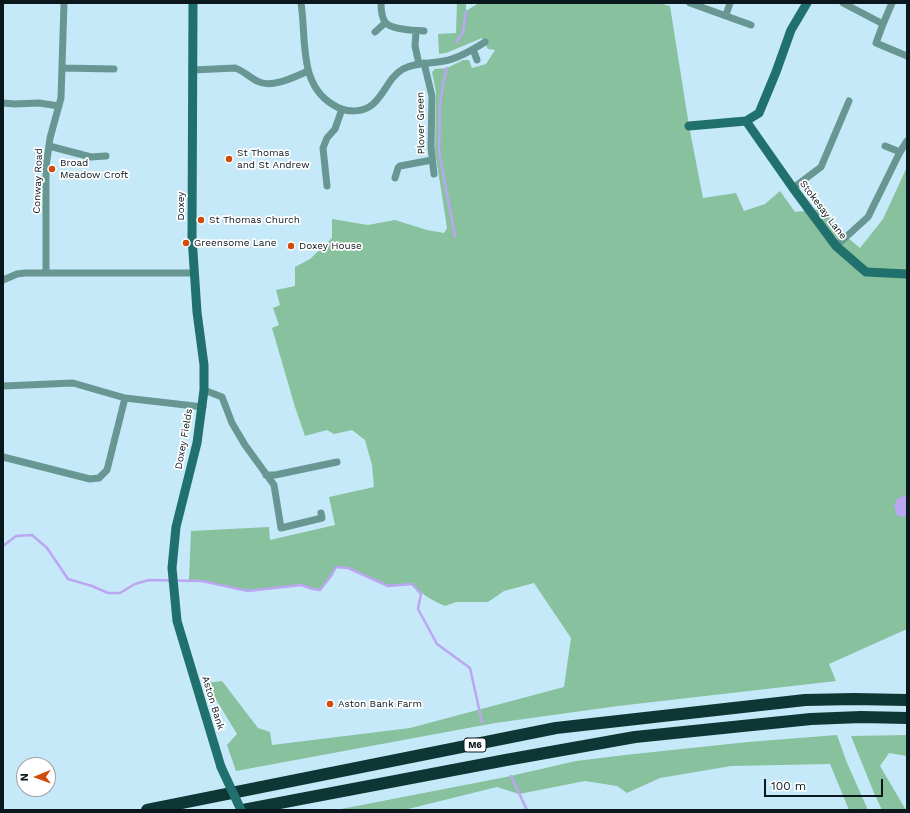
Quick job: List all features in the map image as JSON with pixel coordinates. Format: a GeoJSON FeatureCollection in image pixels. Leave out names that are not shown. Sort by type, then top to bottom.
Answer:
{"type":"FeatureCollection","features":[{"type":"Feature","properties":{"kind":"highway","name":"M6"},"geometry":{"type":"LineString","coordinates":[[147,810],[556,728],[805,700],[907,700]]}},
{"type":"Feature","properties":{"kind":"highway","name":"M6"},"geometry":{"type":"LineString","coordinates":[[242,810],[635,737],[811,719],[861,717],[907,718]]}},
{"type":"Feature","properties":{"kind":"street","name":"Conway Road"},"geometry":{"type":"LineString","coordinates":[[46,272],[46,167],[49,146],[59,106],[63,68],[64,3]]}},
{"type":"Feature","properties":{"kind":"street","name":"Doxey"},"geometry":{"type":"LineString","coordinates":[[193,3],[192,237],[193,273],[204,365],[203,407]]}},
{"type":"Feature","properties":{"kind":"street"},"geometry":{"type":"LineString","coordinates":[[301,3],[306,64],[312,82],[324,97],[342,109],[355,111],[368,107],[380,98],[389,81],[395,74],[403,69],[421,63],[445,61],[485,42]]}},
{"type":"Feature","properties":{"kind":"street"},"geometry":{"type":"LineString","coordinates":[[381,3],[381,13],[385,23],[389,26],[424,31]]}},
{"type":"Feature","properties":{"kind":"street"},"geometry":{"type":"LineString","coordinates":[[690,3],[751,25]]}},
{"type":"Feature","properties":{"kind":"street"},"geometry":{"type":"LineString","coordinates":[[726,15],[730,3]]}},
{"type":"Feature","properties":{"kind":"street"},"geometry":{"type":"LineString","coordinates":[[689,126],[746,121],[759,113],[774,78],[791,30],[807,3]]}},
{"type":"Feature","properties":{"kind":"street"},"geometry":{"type":"LineString","coordinates":[[843,3],[883,24]]}},
{"type":"Feature","properties":{"kind":"street"},"geometry":{"type":"LineString","coordinates":[[892,3],[876,43],[907,56]]}},
{"type":"Feature","properties":{"kind":"street"},"geometry":{"type":"LineString","coordinates":[[375,32],[385,23]]}},
{"type":"Feature","properties":{"kind":"street","name":"Plover Green"},"geometry":{"type":"LineString","coordinates":[[416,30],[416,46],[432,96],[430,129],[434,174]]}},
{"type":"Feature","properties":{"kind":"street"},"geometry":{"type":"LineString","coordinates":[[473,49],[477,60]]}},
{"type":"Feature","properties":{"kind":"street"},"geometry":{"type":"LineString","coordinates":[[63,68],[114,69]]}},
{"type":"Feature","properties":{"kind":"street"},"geometry":{"type":"LineString","coordinates":[[192,70],[235,68],[257,81],[266,84],[278,82],[308,71]]}},
{"type":"Feature","properties":{"kind":"street"},"geometry":{"type":"LineString","coordinates":[[793,188],[820,167],[849,101]]}},
{"type":"Feature","properties":{"kind":"street"},"geometry":{"type":"LineString","coordinates":[[3,103],[39,103],[59,106]]}},
{"type":"Feature","properties":{"kind":"street"},"geometry":{"type":"LineString","coordinates":[[327,186],[323,148],[327,138],[335,129],[342,109]]}},
{"type":"Feature","properties":{"kind":"street","name":"Stokesay Lane"},"geometry":{"type":"LineString","coordinates":[[746,121],[836,246],[866,272],[907,274]]}},
{"type":"Feature","properties":{"kind":"street"},"geometry":{"type":"LineString","coordinates":[[836,246],[868,217],[900,152],[907,141]]}},
{"type":"Feature","properties":{"kind":"street"},"geometry":{"type":"LineString","coordinates":[[49,146],[91,157],[106,156]]}},
{"type":"Feature","properties":{"kind":"street"},"geometry":{"type":"LineString","coordinates":[[885,146],[900,152]]}},
{"type":"Feature","properties":{"kind":"street","name":"Plover Green"},"geometry":{"type":"LineString","coordinates":[[395,178],[396,172],[400,166],[432,160]]}},
{"type":"Feature","properties":{"kind":"street"},"geometry":{"type":"LineString","coordinates":[[3,280],[17,274],[46,272],[193,273]]}},
{"type":"Feature","properties":{"kind":"street","name":"Doxey Fields"},"geometry":{"type":"LineString","coordinates":[[3,386],[73,383],[125,398],[203,407],[197,443],[176,527],[172,568]]}},
{"type":"Feature","properties":{"kind":"street"},"geometry":{"type":"LineString","coordinates":[[204,390],[222,397],[232,423],[245,445],[274,485],[282,528],[322,518],[321,513]]}},
{"type":"Feature","properties":{"kind":"street"},"geometry":{"type":"LineString","coordinates":[[3,457],[90,479],[99,478],[107,470],[125,398]]}},
{"type":"Feature","properties":{"kind":"street"},"geometry":{"type":"LineString","coordinates":[[266,476],[275,476],[337,462]]}},
{"type":"Feature","properties":{"kind":"street","name":"Aston Bank"},"geometry":{"type":"LineString","coordinates":[[172,568],[176,621],[221,767],[242,810]]}},
{"type":"Feature","properties":{"kind":"green space"},"geometry":{"type":"Polygon","coordinates":[[[457,3],[466,3],[466,11],[479,3],[659,3],[670,6],[689,126],[703,198],[736,193],[744,211],[765,204],[780,191],[795,212],[823,209],[841,232],[860,248],[883,219],[907,167],[907,629],[829,664],[836,681],[618,706],[495,723],[236,771],[227,745],[237,734],[206,683],[222,681],[258,728],[270,732],[272,745],[410,728],[564,687],[571,638],[534,583],[504,591],[488,602],[456,602],[445,606],[427,597],[412,584],[388,586],[348,568],[336,567],[320,590],[301,585],[248,591],[202,581],[189,580],[191,531],[269,527],[270,540],[335,525],[329,497],[374,487],[372,465],[365,440],[352,430],[334,434],[327,430],[305,436],[272,328],[279,325],[273,308],[280,305],[276,290],[295,286],[295,267],[310,259],[332,238],[332,219],[368,225],[395,220],[427,230],[444,233],[447,228],[435,151],[436,92],[432,72],[435,69],[447,68],[463,60],[469,60],[472,68],[486,64],[495,50],[488,49],[482,38],[446,53],[439,54],[438,34],[456,33],[457,3]]]}},
{"type":"Feature","properties":{"kind":"green space"},"geometry":{"type":"Polygon","coordinates":[[[837,735],[847,763],[868,810],[849,810],[830,764],[731,766],[660,778],[627,793],[617,786],[585,781],[519,794],[497,787],[404,810],[336,810],[506,777],[576,761],[748,742],[837,735]]]}},
{"type":"Feature","properties":{"kind":"green space"},"geometry":{"type":"Polygon","coordinates":[[[907,735],[907,756],[889,753],[880,766],[906,810],[882,810],[851,736],[907,735]]]}},
{"type":"Feature","properties":{"kind":"shaded area"},"geometry":{"type":"Polygon","coordinates":[[[907,495],[907,515],[902,517],[897,515],[894,506],[898,498],[907,495]]]}},
{"type":"Feature","properties":{"kind":"waterway"},"geometry":{"type":"LineString","coordinates":[[456,43],[463,32],[466,11]]}},
{"type":"Feature","properties":{"kind":"waterway"},"geometry":{"type":"LineString","coordinates":[[447,68],[440,106],[439,152],[455,237]]}},
{"type":"Feature","properties":{"kind":"waterway"},"geometry":{"type":"LineString","coordinates":[[3,546],[16,536],[32,535],[47,548],[68,579],[92,586],[108,593],[120,593],[135,584],[149,580],[202,581],[248,591],[301,585],[320,590],[336,567],[348,568],[388,586],[412,584],[421,594],[418,609],[437,644],[470,668],[482,722]]}},
{"type":"Feature","properties":{"kind":"waterway"},"geometry":{"type":"LineString","coordinates":[[511,776],[527,810]]}},
{"type":"Feature","properties":{"kind":"place","name":"St Thomas and St Andrew"},"geometry":{"type":"Point","coordinates":[229,159]}},
{"type":"Feature","properties":{"kind":"place","name":"Broad Meadow Croft"},"geometry":{"type":"Point","coordinates":[52,169]}},
{"type":"Feature","properties":{"kind":"place","name":"St Thomas Church"},"geometry":{"type":"Point","coordinates":[201,220]}},
{"type":"Feature","properties":{"kind":"place","name":"Greensome Lane"},"geometry":{"type":"Point","coordinates":[186,243]}},
{"type":"Feature","properties":{"kind":"place","name":"Doxey House"},"geometry":{"type":"Point","coordinates":[291,246]}},
{"type":"Feature","properties":{"kind":"place","name":"Aston Bank Farm"},"geometry":{"type":"Point","coordinates":[330,704]}}]}
